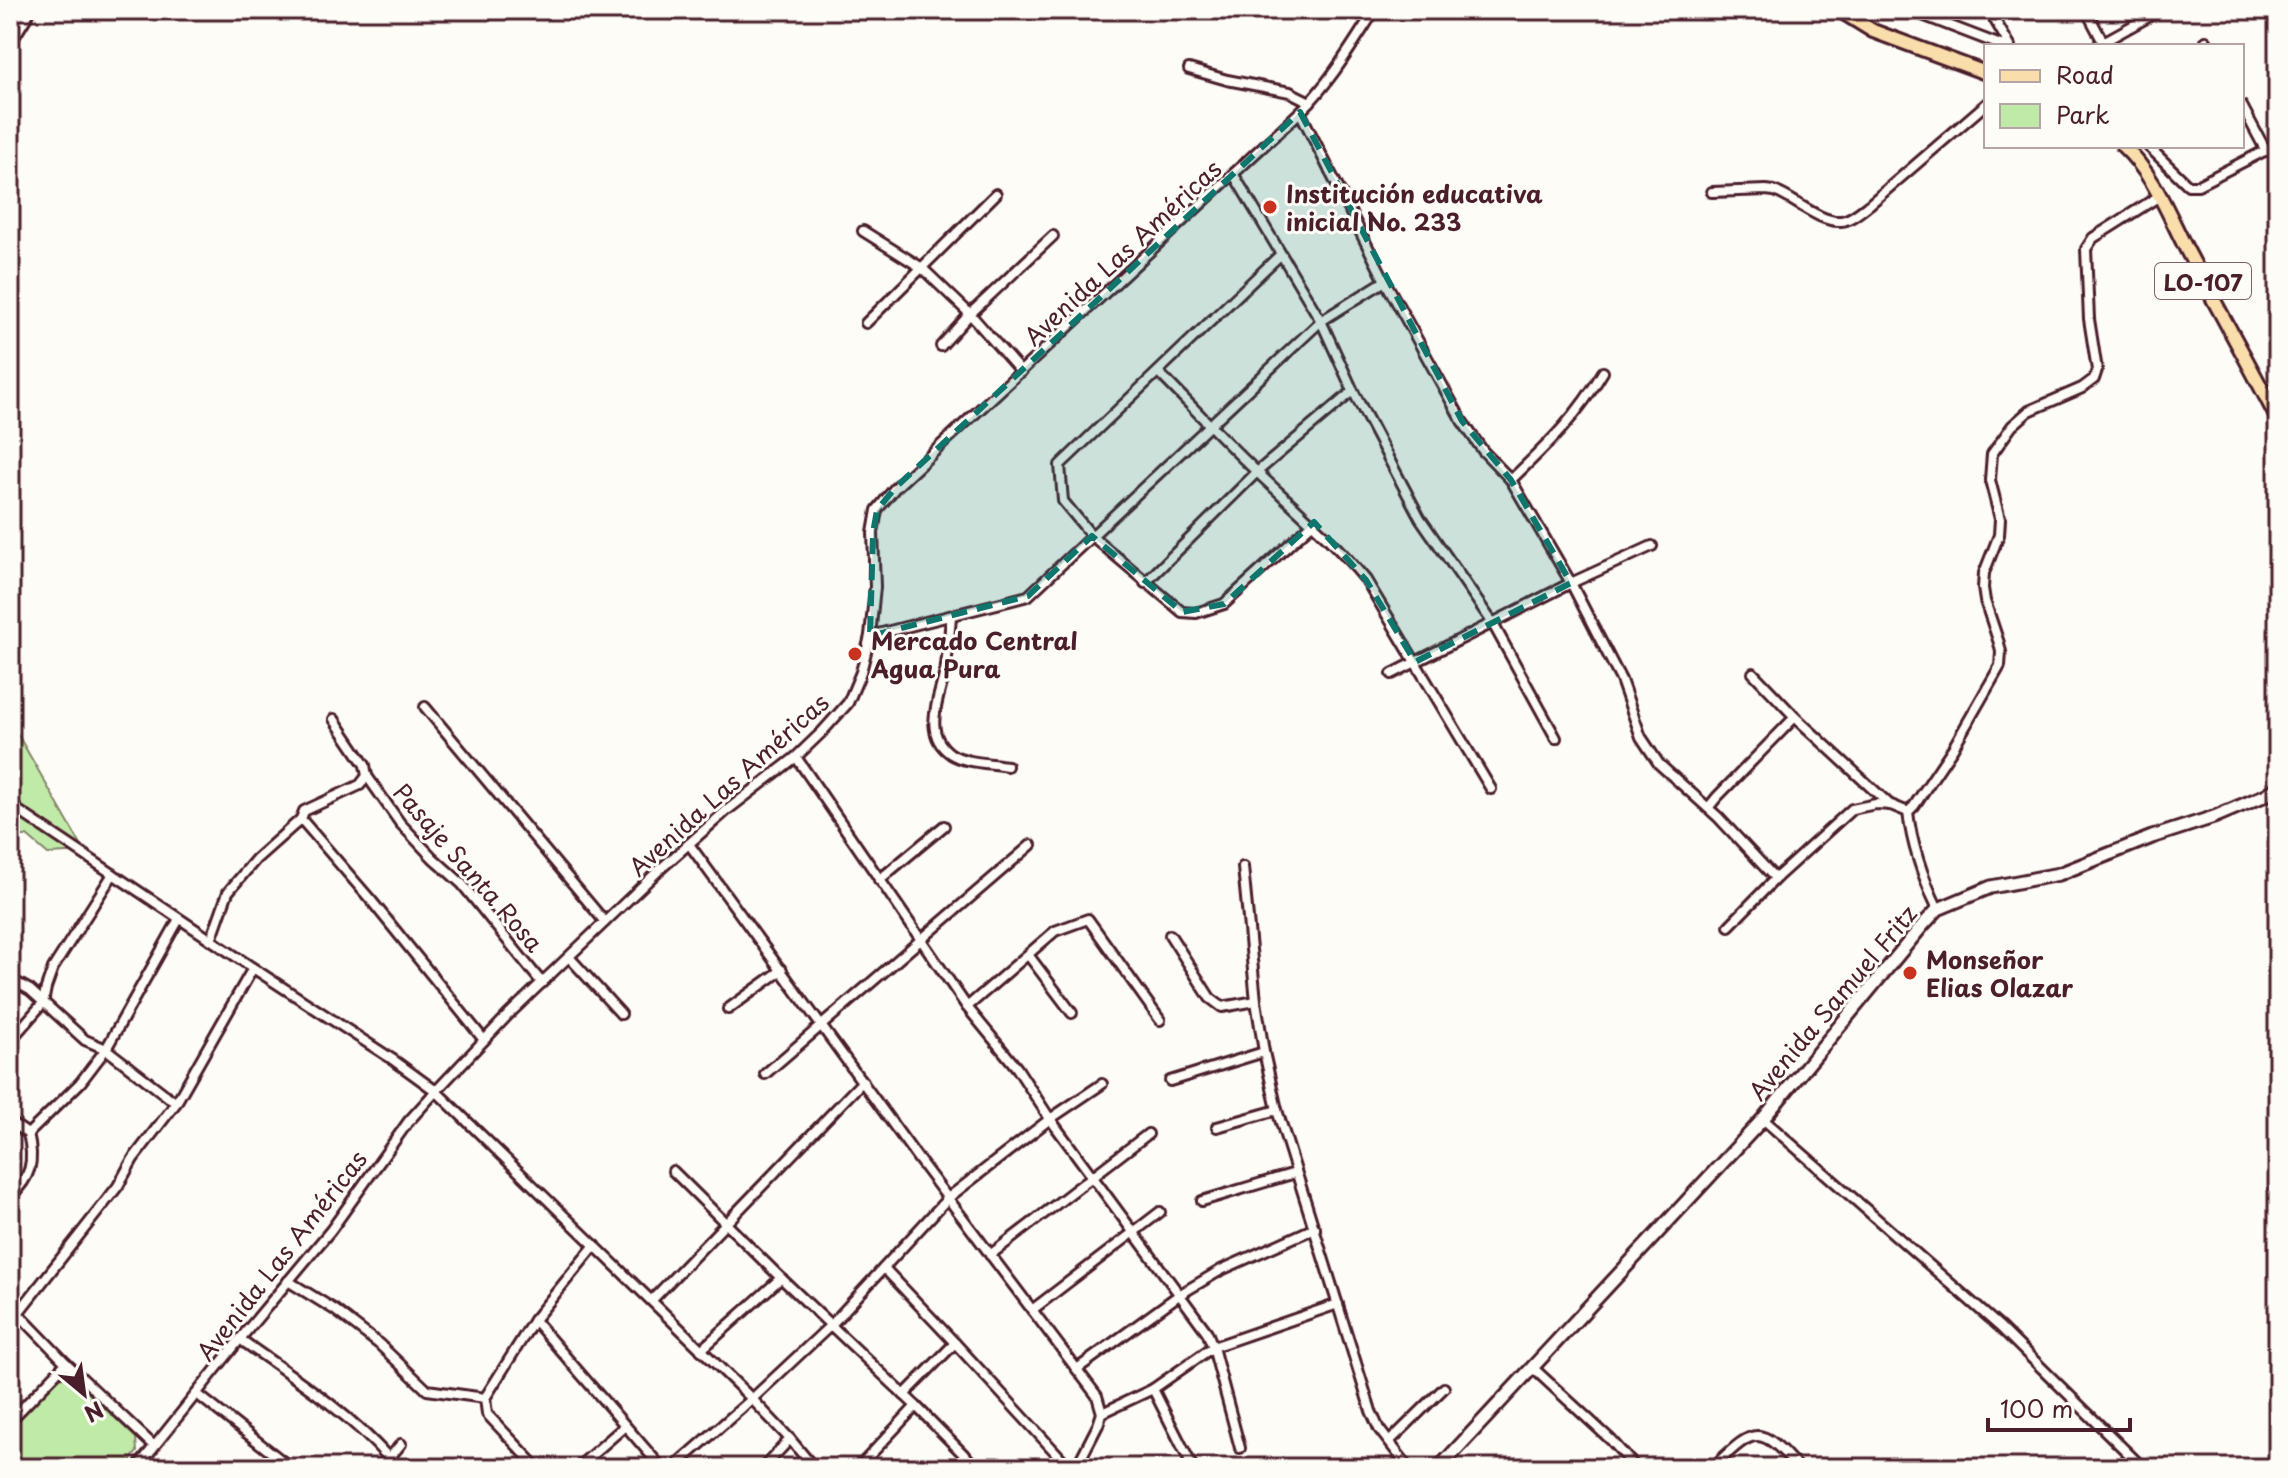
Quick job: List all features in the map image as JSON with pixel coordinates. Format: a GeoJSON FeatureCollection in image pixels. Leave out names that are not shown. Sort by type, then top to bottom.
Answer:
{"type":"FeatureCollection","features":[{"type":"Feature","properties":{"kind":"main road"},"geometry":{"type":"LineString","coordinates":[[1839,10],[1873,31],[1984,72]]}},
{"type":"Feature","properties":{"kind":"main road","name":"LO-107"},"geometry":{"type":"LineString","coordinates":[[2125,148],[2139,161],[2161,195],[2188,254],[2278,420]]}},
{"type":"Feature","properties":{"kind":"street"},"geometry":{"type":"LineString","coordinates":[[10,44],[31,10]]}},
{"type":"Feature","properties":{"kind":"street","name":"Avenida Las Américas"},"geometry":{"type":"LineString","coordinates":[[137,1468],[331,1230],[408,1122],[436,1091],[484,1040],[657,872],[726,811],[796,757],[848,703],[861,672],[870,636],[875,587],[873,533],[877,510],[895,488],[1300,112],[1353,44],[1375,10]]}},
{"type":"Feature","properties":{"kind":"street"},"geometry":{"type":"LineString","coordinates":[[1909,10],[1998,44]]}},
{"type":"Feature","properties":{"kind":"street"},"geometry":{"type":"LineString","coordinates":[[1989,10],[2009,44]]}},
{"type":"Feature","properties":{"kind":"street"},"geometry":{"type":"LineString","coordinates":[[2086,10],[2100,44],[2161,10]]}},
{"type":"Feature","properties":{"kind":"street"},"geometry":{"type":"LineString","coordinates":[[1189,69],[1290,92],[1310,102]]}},
{"type":"Feature","properties":{"kind":"street"},"geometry":{"type":"LineString","coordinates":[[1712,192],[1774,191],[1818,215],[1839,221],[1870,204],[1984,106]]}},
{"type":"Feature","properties":{"kind":"street"},"geometry":{"type":"LineString","coordinates":[[2244,110],[2266,151]]}},
{"type":"Feature","properties":{"kind":"street"},"geometry":{"type":"LineString","coordinates":[[1300,112],[1385,281],[1462,421],[1483,451],[1511,480],[1571,583],[1621,680],[1641,737],[1659,764],[1777,877]]}},
{"type":"Feature","properties":{"kind":"street"},"geometry":{"type":"LineString","coordinates":[[2150,148],[2188,185],[2198,185],[2278,144]]}},
{"type":"Feature","properties":{"kind":"street"},"geometry":{"type":"LineString","coordinates":[[1234,175],[1321,321],[1353,391],[1420,518],[1492,622],[1556,738]]}},
{"type":"Feature","properties":{"kind":"street"},"geometry":{"type":"LineString","coordinates":[[866,323],[996,194]]}},
{"type":"Feature","properties":{"kind":"street"},"geometry":{"type":"LineString","coordinates":[[1908,812],[1953,748],[2000,666],[2001,652],[1983,588],[1984,573],[1999,535],[2000,519],[1990,480],[1992,454],[2012,426],[2029,411],[2082,388],[2094,379],[2097,370],[2089,319],[2086,249],[2093,238],[2161,195]]}},
{"type":"Feature","properties":{"kind":"street"},"geometry":{"type":"LineString","coordinates":[[863,231],[922,268],[970,314],[1021,372]]}},
{"type":"Feature","properties":{"kind":"street"},"geometry":{"type":"LineString","coordinates":[[941,346],[970,314],[1053,236]]}},
{"type":"Feature","properties":{"kind":"street"},"geometry":{"type":"LineString","coordinates":[[1280,255],[1060,465],[1063,501],[1092,536],[1182,612],[1196,613],[1224,604],[1314,522]]}},
{"type":"Feature","properties":{"kind":"street"},"geometry":{"type":"LineString","coordinates":[[870,636],[1028,596],[1321,321],[1385,281]]}},
{"type":"Feature","properties":{"kind":"street"},"geometry":{"type":"LineString","coordinates":[[1158,372],[1257,472],[1314,522],[1366,580],[1491,789]]}},
{"type":"Feature","properties":{"kind":"street"},"geometry":{"type":"LineString","coordinates":[[1511,480],[1572,419],[1603,372]]}},
{"type":"Feature","properties":{"kind":"street"},"geometry":{"type":"LineString","coordinates":[[1145,583],[1257,472],[1353,391]]}},
{"type":"Feature","properties":{"kind":"street"},"geometry":{"type":"LineString","coordinates":[[1392,674],[1571,583],[1652,546]]}},
{"type":"Feature","properties":{"kind":"street"},"geometry":{"type":"LineString","coordinates":[[951,616],[946,669],[935,705],[934,721],[939,739],[951,754],[1007,766]]}},
{"type":"Feature","properties":{"kind":"street"},"geometry":{"type":"LineString","coordinates":[[1753,673],[1795,717],[1891,805]]}},
{"type":"Feature","properties":{"kind":"street"},"geometry":{"type":"LineString","coordinates":[[425,707],[605,922]]}},
{"type":"Feature","properties":{"kind":"street"},"geometry":{"type":"LineString","coordinates":[[1708,808],[1795,717]]}},
{"type":"Feature","properties":{"kind":"street","name":"Pasaje Santa Rosa"},"geometry":{"type":"LineString","coordinates":[[334,719],[365,765],[367,776],[400,823],[462,884],[542,983]]}},
{"type":"Feature","properties":{"kind":"street"},"geometry":{"type":"LineString","coordinates":[[796,757],[967,1007],[1017,1068],[1050,1119],[1207,1332],[1240,1448]]}},
{"type":"Feature","properties":{"kind":"street"},"geometry":{"type":"LineString","coordinates":[[211,940],[228,892],[256,859],[301,819],[304,811],[360,785],[367,776]]}},
{"type":"Feature","properties":{"kind":"street","name":"Avenida Samuel Fritz"},"geometry":{"type":"LineString","coordinates":[[1439,1468],[1763,1119],[1938,909],[1991,887],[2059,874],[2095,862],[2152,837],[2214,817],[2278,787]]}},
{"type":"Feature","properties":{"kind":"street"},"geometry":{"type":"LineString","coordinates":[[1729,926],[1777,877],[1852,809],[1876,804],[1891,805],[1908,812]]}},
{"type":"Feature","properties":{"kind":"street"},"geometry":{"type":"LineString","coordinates":[[10,805],[436,1091],[752,1399],[814,1468]]}},
{"type":"Feature","properties":{"kind":"street"},"geometry":{"type":"LineString","coordinates":[[1908,812],[1911,838],[1924,879],[1938,909]]}},
{"type":"Feature","properties":{"kind":"street"},"geometry":{"type":"LineString","coordinates":[[301,819],[484,1040]]}},
{"type":"Feature","properties":{"kind":"street"},"geometry":{"type":"LineString","coordinates":[[879,880],[944,826]]}},
{"type":"Feature","properties":{"kind":"street"},"geometry":{"type":"LineString","coordinates":[[689,844],[1097,1396],[1102,1413],[1073,1468],[884,1268]]}},
{"type":"Feature","properties":{"kind":"street"},"geometry":{"type":"LineString","coordinates":[[765,1074],[1031,845]]}},
{"type":"Feature","properties":{"kind":"street"},"geometry":{"type":"LineString","coordinates":[[1243,867],[1256,1001],[1277,1110],[1371,1411],[1379,1429],[1409,1468]]}},
{"type":"Feature","properties":{"kind":"street"},"geometry":{"type":"LineString","coordinates":[[10,1041],[43,1003],[53,968],[113,874]]}},
{"type":"Feature","properties":{"kind":"street"},"geometry":{"type":"LineString","coordinates":[[28,1134],[80,1083],[106,1049],[179,919]]}},
{"type":"Feature","properties":{"kind":"street"},"geometry":{"type":"LineString","coordinates":[[967,1007],[1055,931],[1088,919],[1160,1020]]}},
{"type":"Feature","properties":{"kind":"street"},"geometry":{"type":"LineString","coordinates":[[1170,935],[1210,998],[1222,1007],[1256,1001]]}},
{"type":"Feature","properties":{"kind":"street"},"geometry":{"type":"LineString","coordinates":[[1029,956],[1072,1013]]}},
{"type":"Feature","properties":{"kind":"street"},"geometry":{"type":"LineString","coordinates":[[569,957],[621,1014]]}},
{"type":"Feature","properties":{"kind":"street"},"geometry":{"type":"LineString","coordinates":[[10,1321],[118,1186],[133,1159],[176,1103],[253,968]]}},
{"type":"Feature","properties":{"kind":"street"},"geometry":{"type":"LineString","coordinates":[[728,1009],[782,970]]}},
{"type":"Feature","properties":{"kind":"street"},"geometry":{"type":"LineString","coordinates":[[10,979],[28,988],[85,1040],[106,1049],[176,1103]]}},
{"type":"Feature","properties":{"kind":"street"},"geometry":{"type":"LineString","coordinates":[[1170,1081],[1264,1052]]}},
{"type":"Feature","properties":{"kind":"street"},"geometry":{"type":"LineString","coordinates":[[652,1300],[863,1081]]}},
{"type":"Feature","properties":{"kind":"street"},"geometry":{"type":"LineString","coordinates":[[673,1468],[831,1325],[948,1198],[1050,1119],[1102,1084]]}},
{"type":"Feature","properties":{"kind":"street"},"geometry":{"type":"LineString","coordinates":[[1217,1127],[1277,1110]]}},
{"type":"Feature","properties":{"kind":"street"},"geometry":{"type":"LineString","coordinates":[[1763,1119],[2000,1327],[2139,1466]]}},
{"type":"Feature","properties":{"kind":"street"},"geometry":{"type":"LineString","coordinates":[[10,1122],[28,1134],[32,1148],[32,1164],[26,1178],[10,1197]]}},
{"type":"Feature","properties":{"kind":"street"},"geometry":{"type":"LineString","coordinates":[[990,1255],[1148,1134]]}},
{"type":"Feature","properties":{"kind":"street"},"geometry":{"type":"LineString","coordinates":[[673,1171],[977,1468]]}},
{"type":"Feature","properties":{"kind":"street"},"geometry":{"type":"LineString","coordinates":[[1202,1201],[1295,1173]]}},
{"type":"Feature","properties":{"kind":"street"},"geometry":{"type":"LineString","coordinates":[[1032,1310],[1160,1212]]}},
{"type":"Feature","properties":{"kind":"street"},"geometry":{"type":"LineString","coordinates":[[1077,1369],[1179,1295],[1221,1270],[1315,1228]]}},
{"type":"Feature","properties":{"kind":"street"},"geometry":{"type":"LineString","coordinates":[[538,1468],[487,1414],[485,1398],[534,1320],[595,1245]]}},
{"type":"Feature","properties":{"kind":"street"},"geometry":{"type":"LineString","coordinates":[[701,1350],[781,1278]]}},
{"type":"Feature","properties":{"kind":"street"},"geometry":{"type":"LineString","coordinates":[[288,1281],[335,1310],[379,1344],[427,1390],[485,1398]]}},
{"type":"Feature","properties":{"kind":"street"},"geometry":{"type":"LineString","coordinates":[[1102,1413],[1153,1389],[1213,1347],[1338,1304]]}},
{"type":"Feature","properties":{"kind":"street"},"geometry":{"type":"LineString","coordinates":[[10,1305],[154,1446]]}},
{"type":"Feature","properties":{"kind":"street"},"geometry":{"type":"LineString","coordinates":[[534,1320],[662,1468]]}},
{"type":"Feature","properties":{"kind":"street"},"geometry":{"type":"LineString","coordinates":[[240,1339],[347,1417],[388,1457]]}},
{"type":"Feature","properties":{"kind":"street"},"geometry":{"type":"LineString","coordinates":[[904,1395],[955,1343]]}},
{"type":"Feature","properties":{"kind":"street"},"geometry":{"type":"LineString","coordinates":[[10,1421],[66,1363]]}},
{"type":"Feature","properties":{"kind":"street"},"geometry":{"type":"LineString","coordinates":[[1532,1367],[1611,1440],[1636,1468]]}},
{"type":"Feature","properties":{"kind":"street"},"geometry":{"type":"LineString","coordinates":[[1390,1441],[1444,1388]]}},
{"type":"Feature","properties":{"kind":"street"},"geometry":{"type":"LineString","coordinates":[[1153,1389],[1193,1468]]}},
{"type":"Feature","properties":{"kind":"street"},"geometry":{"type":"LineString","coordinates":[[197,1394],[291,1468]]}},
{"type":"Feature","properties":{"kind":"street"},"geometry":{"type":"LineString","coordinates":[[858,1468],[916,1406]]}},
{"type":"Feature","properties":{"kind":"street"},"geometry":{"type":"LineString","coordinates":[[577,1468],[625,1426]]}},
{"type":"Feature","properties":{"kind":"street"},"geometry":{"type":"LineString","coordinates":[[1715,1467],[1739,1442],[1761,1435],[1779,1446],[1798,1468]]}},
{"type":"Feature","properties":{"kind":"street"},"geometry":{"type":"LineString","coordinates":[[763,1468],[790,1439]]}},
{"type":"Feature","properties":{"kind":"street"},"geometry":{"type":"LineString","coordinates":[[381,1468],[401,1444]]}},
{"type":"Feature","properties":{"kind":"street"},"geometry":{"type":"LineString","coordinates":[[955,1468],[966,1456]]}},
{"type":"Feature","properties":{"kind":"street"},"geometry":{"type":"LineString","coordinates":[[10,1463],[14,1468]]}},
{"type":"Feature","properties":{"kind":"highlighted area"},"geometry":{"type":"Polygon","coordinates":[[[1300,112],[1462,421],[1511,480],[1571,583],[1415,662],[1366,580],[1314,522],[1224,604],[1182,612],[1092,536],[1028,596],[870,636],[873,533],[877,510],[895,488],[1300,112]]]}},
{"type":"Feature","properties":{"kind":"green space"},"geometry":{"type":"Polygon","coordinates":[[[10,721],[85,852],[48,854],[27,836],[10,836],[10,721]]]}},
{"type":"Feature","properties":{"kind":"green space"},"geometry":{"type":"Polygon","coordinates":[[[69,1374],[136,1438],[137,1452],[124,1468],[19,1468],[10,1457],[10,1428],[60,1378],[69,1374]]]}},
{"type":"Feature","properties":{"kind":"place","name":"Institución educativa inicial No. 233"},"geometry":{"type":"Point","coordinates":[1270,207]}},
{"type":"Feature","properties":{"kind":"place","name":"Mercado Central Agua Pura"},"geometry":{"type":"Point","coordinates":[855,654]}},
{"type":"Feature","properties":{"kind":"place","name":"Monseñor Elias Olazar"},"geometry":{"type":"Point","coordinates":[1910,973]}}]}
